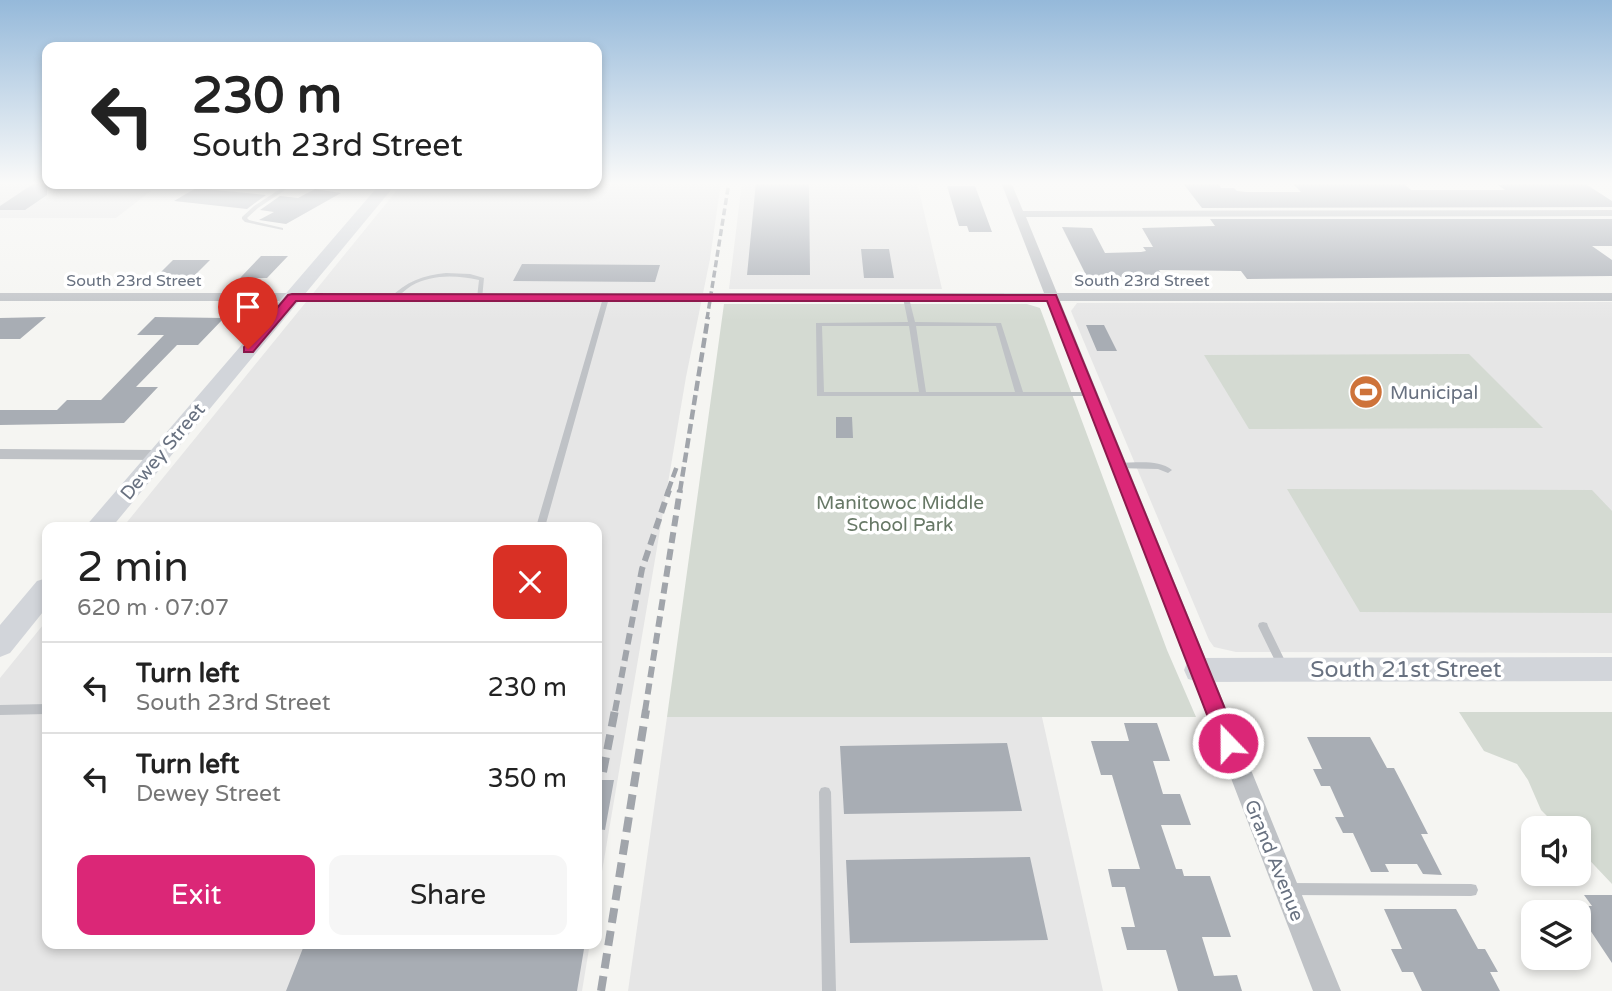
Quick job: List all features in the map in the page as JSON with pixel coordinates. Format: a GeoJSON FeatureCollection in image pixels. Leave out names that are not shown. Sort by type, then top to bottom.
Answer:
{"type":"FeatureCollection","features":[{"type":"Feature","properties":{"kind":"street","name":"Dewey Street"},"geometry":{"type":"LineString","coordinates":[[102,522],[351,228]]}},
{"type":"Feature","properties":{"kind":"street","name":"Grand Avenue"},"geometry":{"type":"LineString","coordinates":[[1025,228],[1327,991]]}},
{"type":"Feature","properties":{"kind":"street","name":"South 23rd Street"},"geometry":{"type":"LineString","coordinates":[[0,297],[1612,297]]}},
{"type":"Feature","properties":{"kind":"street"},"geometry":{"type":"LineString","coordinates":[[0,454],[158,455]]}},
{"type":"Feature","properties":{"kind":"street"},"geometry":{"type":"LineString","coordinates":[[0,645],[42,598]]}},
{"type":"Feature","properties":{"kind":"street","name":"South 21st Street"},"geometry":{"type":"LineString","coordinates":[[1199,670],[1612,669]]}},
{"type":"Feature","properties":{"kind":"lane"},"geometry":{"type":"LineString","coordinates":[[393,298],[412,281],[453,274],[482,278],[480,298]]}},
{"type":"Feature","properties":{"kind":"lane"},"geometry":{"type":"LineString","coordinates":[[541,522],[606,298]]}},
{"type":"Feature","properties":{"kind":"lane"},"geometry":{"type":"LineString","coordinates":[[906,298],[923,394]]}},
{"type":"Feature","properties":{"kind":"lane"},"geometry":{"type":"LineString","coordinates":[[1020,394],[999,324],[818,324],[821,394],[923,394],[1020,394],[1089,394]]}},
{"type":"Feature","properties":{"kind":"lane"},"geometry":{"type":"LineString","coordinates":[[1118,466],[1159,466],[1168,470]]}},
{"type":"Feature","properties":{"kind":"lane"},"geometry":{"type":"LineString","coordinates":[[1263,626],[1283,669]]}},
{"type":"Feature","properties":{"kind":"lane"},"geometry":{"type":"LineString","coordinates":[[0,710],[42,709]]}},
{"type":"Feature","properties":{"kind":"lane"},"geometry":{"type":"LineString","coordinates":[[825,792],[829,991]]}},
{"type":"Feature","properties":{"kind":"lane"},"geometry":{"type":"LineString","coordinates":[[1286,889],[1471,890]]}},
{"type":"Feature","properties":{"kind":"shaded area"},"geometry":{"type":"Polygon","coordinates":[[[366,228],[714,228],[686,377],[602,872],[602,522],[127,522],[366,228]]]}},
{"type":"Feature","properties":{"kind":"shaded area"},"geometry":{"type":"Polygon","coordinates":[[[736,228],[928,228],[942,289],[729,289],[736,228]]]}},
{"type":"Feature","properties":{"kind":"shaded area"},"geometry":{"type":"Polygon","coordinates":[[[1612,302],[1612,653],[1236,652],[1214,647],[1071,311],[1077,303],[1612,302]]]}},
{"type":"Feature","properties":{"kind":"shaded area"},"geometry":{"type":"Polygon","coordinates":[[[42,626],[42,949],[589,949],[582,991],[0,991],[0,678],[42,626]]]}},
{"type":"Feature","properties":{"kind":"shaded area"},"geometry":{"type":"Polygon","coordinates":[[[667,717],[1042,717],[1103,991],[628,991],[667,717]]]}},
{"type":"Feature","properties":{"kind":"green space","name":"Manitowoc Middle School Park"},"geometry":{"type":"Polygon","coordinates":[[[724,304],[1027,304],[1040,308],[1167,650],[1196,717],[667,717],[724,304]]]}},
{"type":"Feature","properties":{"kind":"green space","name":"Municipal"},"geometry":{"type":"Polygon","coordinates":[[[1469,354],[1543,428],[1249,429],[1204,355],[1469,354]]]}},
{"type":"Feature","properties":{"kind":"green space"},"geometry":{"type":"Polygon","coordinates":[[[1287,489],[1592,490],[1612,511],[1612,613],[1360,612],[1287,489]]]}},
{"type":"Feature","properties":{"kind":"green space"},"geometry":{"type":"Polygon","coordinates":[[[1459,712],[1612,712],[1612,884],[1591,862],[1591,816],[1547,816],[1541,810],[1528,780],[1517,764],[1484,751],[1459,712]]]}},
{"type":"Feature","properties":{"kind":"building"},"geometry":{"type":"Polygon","coordinates":[[[752,228],[809,228],[810,275],[747,275],[752,228]]]}},
{"type":"Feature","properties":{"kind":"building"},"geometry":{"type":"Polygon","coordinates":[[[968,228],[991,228],[992,232],[969,232],[968,228]]]}},
{"type":"Feature","properties":{"kind":"building"},"geometry":{"type":"Polygon","coordinates":[[[1063,228],[1092,228],[1105,253],[1141,252],[1146,251],[1143,247],[1153,247],[1142,228],[1612,228],[1612,246],[1592,246],[1612,260],[1612,276],[1247,279],[1241,271],[1159,270],[1163,277],[1087,277],[1063,228]]]}},
{"type":"Feature","properties":{"kind":"building"},"geometry":{"type":"Polygon","coordinates":[[[861,249],[889,249],[894,278],[864,278],[861,249]]]}},
{"type":"Feature","properties":{"kind":"building"},"geometry":{"type":"Polygon","coordinates":[[[261,256],[288,256],[267,278],[240,278],[261,256]]]}},
{"type":"Feature","properties":{"kind":"building"},"geometry":{"type":"Polygon","coordinates":[[[173,260],[210,260],[194,276],[157,276],[173,260]]]}},
{"type":"Feature","properties":{"kind":"building"},"geometry":{"type":"Polygon","coordinates":[[[522,264],[660,265],[655,282],[513,281],[522,264]]]}},
{"type":"Feature","properties":{"kind":"building"},"geometry":{"type":"Polygon","coordinates":[[[46,317],[20,339],[0,339],[0,318],[46,317]]]}},
{"type":"Feature","properties":{"kind":"building"},"geometry":{"type":"Polygon","coordinates":[[[155,317],[224,318],[198,345],[177,345],[136,387],[158,387],[124,423],[0,425],[0,410],[57,410],[67,400],[101,400],[164,335],[137,335],[155,317]]]}},
{"type":"Feature","properties":{"kind":"building"},"geometry":{"type":"Polygon","coordinates":[[[1086,325],[1104,325],[1117,351],[1097,351],[1086,325]]]}},
{"type":"Feature","properties":{"kind":"building"},"geometry":{"type":"Polygon","coordinates":[[[836,417],[852,417],[853,438],[836,438],[836,417]]]}},
{"type":"Feature","properties":{"kind":"building"},"geometry":{"type":"Polygon","coordinates":[[[1124,723],[1157,723],[1170,761],[1153,761],[1163,794],[1180,794],[1191,825],[1161,825],[1176,869],[1182,869],[1184,876],[1210,876],[1231,937],[1202,937],[1214,976],[1237,975],[1242,991],[1178,991],[1166,950],[1127,950],[1121,927],[1135,927],[1125,887],[1112,887],[1108,869],[1140,869],[1112,775],[1101,775],[1091,741],[1129,741],[1124,723]]]}},
{"type":"Feature","properties":{"kind":"building"},"geometry":{"type":"Polygon","coordinates":[[[1307,737],[1370,737],[1387,768],[1394,768],[1405,789],[1428,834],[1421,834],[1442,875],[1423,874],[1417,864],[1385,864],[1389,872],[1371,872],[1353,833],[1343,833],[1335,817],[1344,817],[1330,786],[1321,786],[1313,769],[1322,769],[1307,737]]]}},
{"type":"Feature","properties":{"kind":"building"},"geometry":{"type":"Polygon","coordinates":[[[1007,743],[1022,811],[844,814],[840,746],[1007,743]]]}},
{"type":"Feature","properties":{"kind":"building"},"geometry":{"type":"Polygon","coordinates":[[[602,780],[614,780],[605,830],[602,830],[602,780]]]}},
{"type":"Feature","properties":{"kind":"building"},"geometry":{"type":"Polygon","coordinates":[[[1030,857],[1048,940],[850,943],[846,860],[1030,857]]]}},
{"type":"Feature","properties":{"kind":"building"},"geometry":{"type":"Polygon","coordinates":[[[1584,895],[1612,895],[1612,963],[1591,932],[1592,906],[1591,900],[1584,895]]]}},
{"type":"Feature","properties":{"kind":"building"},"geometry":{"type":"Polygon","coordinates":[[[1384,909],[1456,909],[1478,949],[1485,949],[1498,972],[1490,972],[1500,991],[1422,991],[1413,972],[1402,972],[1391,949],[1402,949],[1384,909]]]}},
{"type":"Feature","properties":{"kind":"building"},"geometry":{"type":"Polygon","coordinates":[[[303,949],[584,949],[577,991],[286,991],[303,949]]]}},
{"type":"Feature","properties":{"kind":"railway"},"geometry":{"type":"LineString","coordinates":[[707,319],[722,228]]}},
{"type":"Feature","properties":{"kind":"railway"},"geometry":{"type":"LineString","coordinates":[[680,491],[708,317]]}},
{"type":"Feature","properties":{"kind":"railway"},"geometry":{"type":"LineString","coordinates":[[668,491],[677,466]]}},
{"type":"Feature","properties":{"kind":"railway"},"geometry":{"type":"LineString","coordinates":[[615,711],[642,569],[669,490]]}},
{"type":"Feature","properties":{"kind":"railway"},"geometry":{"type":"LineString","coordinates":[[645,711],[680,490]]}},
{"type":"Feature","properties":{"kind":"railway"},"geometry":{"type":"LineString","coordinates":[[603,772],[615,710]]}},
{"type":"Feature","properties":{"kind":"railway"},"geometry":{"type":"LineString","coordinates":[[601,991],[646,710]]}},
{"type":"Feature","properties":{"kind":"place","name":"Municipal"},"geometry":{"type":"Point","coordinates":[1366,392]}},
{"type":"Feature","properties":{"kind":"route"},"geometry":{"type":"LineString","coordinates":[[248,349],[292,298],[1052,298],[1228,743]]}}]}
